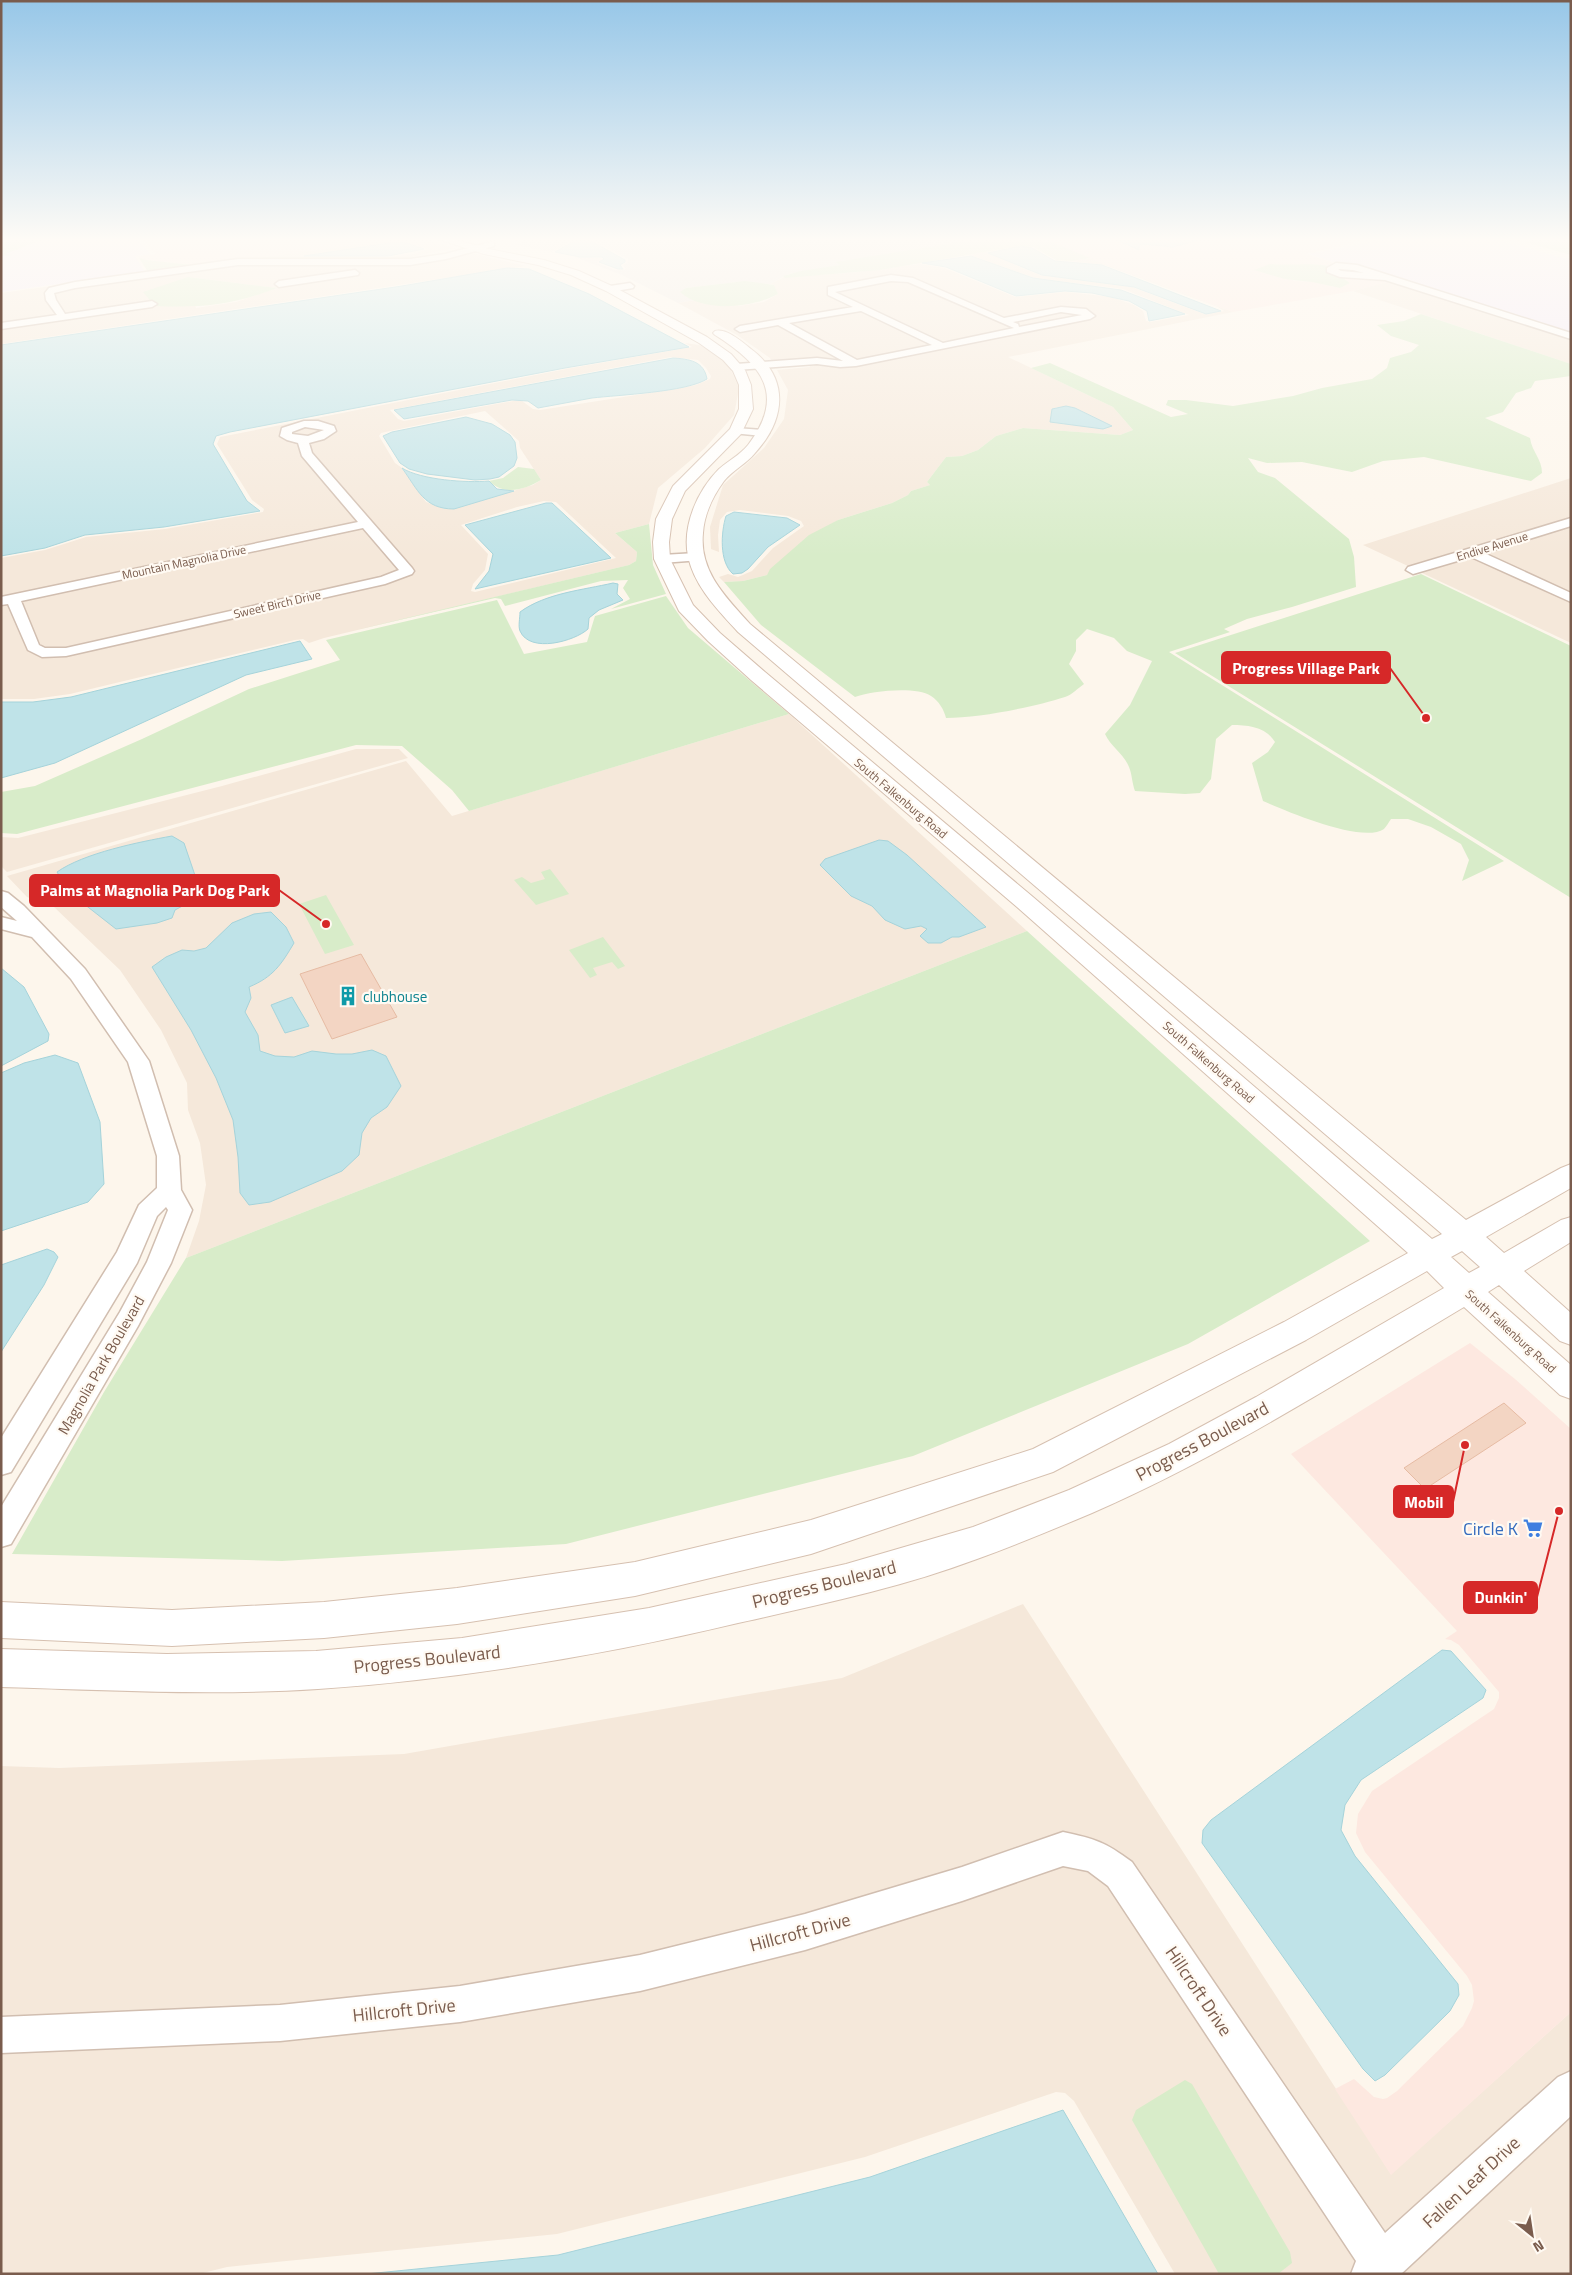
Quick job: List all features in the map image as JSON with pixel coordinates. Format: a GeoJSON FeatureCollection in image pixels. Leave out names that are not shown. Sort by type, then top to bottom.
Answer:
{"type":"FeatureCollection","features":[{"type":"Feature","properties":{"kind":"street","name":"South Falkenburg Road"},"geometry":{"type":"LineString","coordinates":[[710,345],[727,357],[738,369],[746,386],[746,409],[736,431],[678,489],[664,519],[661,542],[662,559],[685,608],[714,637],[1025,902],[1429,1254],[1571,1385]]}},
{"type":"Feature","properties":{"kind":"street","name":"South Falkenburg Road"},"geometry":{"type":"LineString","coordinates":[[738,345],[755,357],[774,386],[774,412],[752,449],[720,477],[702,505],[697,520],[694,542],[696,557],[712,593],[744,628],[1464,1235],[1571,1332]]}},
{"type":"Feature","properties":{"kind":"street"},"geometry":{"type":"LineString","coordinates":[[822,345],[856,363]]}},
{"type":"Feature","properties":{"kind":"street"},"geometry":{"type":"LineString","coordinates":[[738,369],[804,364],[856,363],[946,345]]}},
{"type":"Feature","properties":{"kind":"street"},"geometry":{"type":"LineString","coordinates":[[736,431],[762,434]]}},
{"type":"Feature","properties":{"kind":"street","name":"Sweet Birch Drive"},"geometry":{"type":"LineString","coordinates":[[7,600],[33,647],[42,653],[66,652],[385,580],[406,571],[306,454],[303,439]]}},
{"type":"Feature","properties":{"kind":"street","name":"Endive Avenue"},"geometry":{"type":"LineString","coordinates":[[1413,570],[1571,522]]}},
{"type":"Feature","properties":{"kind":"street","name":"Mountain Magnolia Drive"},"geometry":{"type":"LineString","coordinates":[[7,600],[366,524]]}},
{"type":"Feature","properties":{"kind":"street"},"geometry":{"type":"LineString","coordinates":[[1472,552],[1571,598]]}},
{"type":"Feature","properties":{"kind":"street"},"geometry":{"type":"LineString","coordinates":[[662,559],[696,557]]}},
{"type":"Feature","properties":{"kind":"street","name":"Magnolia Park Boulevard"},"geometry":{"type":"LineString","coordinates":[[1,898],[17,910],[78,974],[138,1061],[168,1156],[169,1191],[180,1210],[159,1264],[129,1319],[1,1534]]}},
{"type":"Feature","properties":{"kind":"street"},"geometry":{"type":"LineString","coordinates":[[1,923],[36,932]]}},
{"type":"Feature","properties":{"kind":"street"},"geometry":{"type":"LineString","coordinates":[[1,1620],[172,1628],[324,1620],[458,1606],[635,1579],[811,1538],[1041,1461],[1144,1410],[1295,1331],[1571,1175]]}},
{"type":"Feature","properties":{"kind":"street"},"geometry":{"type":"LineString","coordinates":[[1,1463],[128,1256],[147,1212],[169,1191]]}},
{"type":"Feature","properties":{"kind":"street","name":"Progress Boulevard"},"geometry":{"type":"LineString","coordinates":[[1,1668],[167,1674],[316,1670],[452,1658],[649,1626],[846,1581],[974,1544],[1082,1501],[1181,1455],[1268,1407],[1571,1228]]}},
{"type":"Feature","properties":{"kind":"street","name":"Hillcroft Drive"},"geometry":{"type":"LineString","coordinates":[[1,2035],[280,2023],[460,2004],[640,1973],[805,1932],[962,1884],[1063,1849],[1095,1856],[1120,1874],[1376,2269]]}},
{"type":"Feature","properties":{"kind":"street","name":"Fallen Leaf Drive"},"geometry":{"type":"LineString","coordinates":[[1376,2269],[1571,2090]]}},
{"type":"Feature","properties":{"kind":"shaded area"},"geometry":{"type":"Polygon","coordinates":[[[689,345],[699,345],[714,352],[730,368],[739,388],[734,415],[705,448],[658,488],[649,524],[615,533],[637,552],[636,561],[629,565],[309,643],[303,639],[295,640],[70,694],[34,699],[1,699],[1,558],[45,550],[86,537],[165,529],[263,512],[264,509],[252,500],[217,444],[220,437],[566,369],[692,347],[689,345]],[[671,357],[390,410],[398,419],[404,421],[513,401],[522,401],[533,409],[540,410],[675,389],[696,385],[710,379],[711,376],[706,368],[698,360],[671,357]],[[485,411],[381,433],[379,436],[395,463],[402,468],[426,502],[445,509],[454,509],[533,485],[541,480],[520,448],[519,441],[485,411]],[[544,501],[517,507],[461,525],[488,554],[485,570],[473,584],[471,591],[475,592],[616,558],[556,502],[544,501]]]}},
{"type":"Feature","properties":{"kind":"shaded area"},"geometry":{"type":"Polygon","coordinates":[[[752,345],[1067,345],[1008,357],[1113,407],[1133,430],[1120,435],[1023,428],[996,436],[978,450],[962,456],[946,457],[927,482],[930,485],[911,491],[908,495],[892,503],[838,520],[767,575],[743,581],[724,582],[719,577],[728,574],[738,577],[752,571],[773,548],[804,526],[801,521],[788,516],[740,510],[727,512],[720,520],[718,535],[719,552],[711,549],[710,527],[723,485],[764,448],[784,419],[788,390],[777,370],[810,367],[806,361],[773,363],[770,358],[752,345]],[[1058,407],[1052,409],[1050,420],[1055,423],[1112,426],[1075,408],[1058,407]]]}},
{"type":"Feature","properties":{"kind":"shaded area"},"geometry":{"type":"Polygon","coordinates":[[[1515,345],[1571,345],[1571,364],[1515,345]]]}},
{"type":"Feature","properties":{"kind":"shaded area"},"geometry":{"type":"Polygon","coordinates":[[[1571,478],[1571,518],[1410,567],[1363,545],[1571,478]]]}},
{"type":"Feature","properties":{"kind":"shaded area"},"geometry":{"type":"Polygon","coordinates":[[[1571,525],[1571,595],[1481,554],[1571,525]]]}},
{"type":"Feature","properties":{"kind":"shaded area"},"geometry":{"type":"Polygon","coordinates":[[[1473,556],[1571,601],[1571,643],[1420,572],[1473,556]]]}},
{"type":"Feature","properties":{"kind":"shaded area"},"geometry":{"type":"Polygon","coordinates":[[[789,714],[1027,931],[186,1258],[199,1221],[206,1185],[200,1143],[188,1110],[187,1083],[161,1030],[120,970],[54,907],[27,897],[7,876],[406,761],[452,816],[789,714]]]}},
{"type":"Feature","properties":{"kind":"shaded area"},"geometry":{"type":"Polygon","coordinates":[[[356,749],[399,749],[408,758],[7,872],[1,866],[1,837],[18,838],[222,786],[356,749]]]}},
{"type":"Feature","properties":{"kind":"shaded area"},"geometry":{"type":"Polygon","coordinates":[[[1470,1343],[1515,1379],[1571,1429],[1571,2012],[1391,2175],[1335,2089],[1354,2079],[1374,2097],[1387,2098],[1397,2091],[1463,2026],[1474,2001],[1472,1985],[1467,1976],[1365,1852],[1356,1833],[1358,1814],[1372,1791],[1494,1709],[1499,1698],[1499,1692],[1459,1645],[1445,1639],[1457,1631],[1291,1454],[1470,1343]]]}},
{"type":"Feature","properties":{"kind":"shaded area"},"geometry":{"type":"Polygon","coordinates":[[[1023,1604],[1391,2174],[1571,2012],[1571,2274],[1175,2274],[1074,2101],[1065,2093],[1056,2092],[865,2157],[557,2234],[227,2267],[199,2274],[1,2274],[1,1766],[59,1768],[404,1754],[842,1678],[1023,1604]]]}},
{"type":"Feature","properties":{"kind":"green space"},"geometry":{"type":"Polygon","coordinates":[[[1419,345],[1514,345],[1571,364],[1571,376],[1535,381],[1531,388],[1516,393],[1503,412],[1485,418],[1530,438],[1542,468],[1542,473],[1531,481],[1424,457],[1383,461],[1352,472],[1302,462],[1267,463],[1248,458],[1258,472],[1275,478],[1349,539],[1354,557],[1356,587],[1247,619],[1224,629],[1230,632],[1169,652],[1504,861],[1462,881],[1469,860],[1461,844],[1431,827],[1408,819],[1391,819],[1384,829],[1373,833],[1359,832],[1324,824],[1263,801],[1252,763],[1268,752],[1275,742],[1267,733],[1256,728],[1232,725],[1216,739],[1211,779],[1200,793],[1135,791],[1127,762],[1105,734],[1130,705],[1152,661],[1127,651],[1114,638],[1087,629],[1076,640],[1076,651],[1069,664],[1084,684],[1068,696],[1006,711],[959,718],[946,718],[939,703],[924,693],[893,690],[855,697],[761,625],[724,582],[743,581],[767,575],[770,569],[809,535],[838,520],[892,503],[908,495],[911,491],[930,485],[927,482],[946,457],[962,456],[978,450],[996,436],[1023,428],[1120,435],[1133,430],[1113,407],[1031,368],[1050,363],[1171,417],[1188,414],[1166,405],[1168,400],[1186,400],[1233,406],[1293,396],[1322,388],[1372,379],[1387,368],[1390,358],[1411,352],[1419,345]]]}},
{"type":"Feature","properties":{"kind":"green space"},"geometry":{"type":"Polygon","coordinates":[[[518,467],[534,469],[541,480],[514,490],[501,489],[489,481],[503,478],[518,467]]]}},
{"type":"Feature","properties":{"kind":"green space"},"geometry":{"type":"Polygon","coordinates":[[[649,524],[653,565],[666,594],[611,609],[630,599],[623,588],[628,580],[601,581],[505,606],[501,599],[495,598],[356,630],[629,565],[636,561],[637,552],[615,533],[649,524]]]}},
{"type":"Feature","properties":{"kind":"green space"},"geometry":{"type":"Polygon","coordinates":[[[1421,574],[1571,646],[1571,898],[1175,653],[1421,574]]]}},
{"type":"Feature","properties":{"kind":"green space"},"geometry":{"type":"Polygon","coordinates":[[[666,596],[688,628],[789,714],[469,811],[452,790],[402,746],[356,745],[17,834],[1,833],[1,792],[35,786],[249,689],[340,660],[326,640],[497,600],[524,654],[587,642],[595,616],[666,596]]]}},
{"type":"Feature","properties":{"kind":"green space"},"geometry":{"type":"Polygon","coordinates":[[[550,869],[569,894],[536,905],[514,880],[522,877],[531,883],[545,879],[541,872],[550,869]]]}},
{"type":"Feature","properties":{"kind":"green space"},"geometry":{"type":"Polygon","coordinates":[[[326,895],[354,945],[325,954],[299,904],[326,895]]]}},
{"type":"Feature","properties":{"kind":"green space"},"geometry":{"type":"Polygon","coordinates":[[[1027,931],[1370,1241],[1188,1344],[913,1456],[566,1544],[282,1561],[12,1554],[104,1392],[186,1258],[1027,931]]]}},
{"type":"Feature","properties":{"kind":"green space"},"geometry":{"type":"Polygon","coordinates":[[[603,937],[625,966],[618,969],[612,962],[593,968],[597,975],[590,978],[569,950],[603,937]]]}},
{"type":"Feature","properties":{"kind":"green space"},"geometry":{"type":"Polygon","coordinates":[[[1185,2080],[1192,2084],[1290,2252],[1292,2263],[1278,2274],[1219,2274],[1132,2120],[1136,2110],[1185,2080]]]}},
{"type":"Feature","properties":{"kind":"water"},"geometry":{"type":"Polygon","coordinates":[[[1,345],[686,345],[689,347],[565,368],[216,436],[213,444],[247,501],[260,511],[164,527],[85,535],[45,548],[1,556],[1,345]]]}},
{"type":"Feature","properties":{"kind":"water"},"geometry":{"type":"Polygon","coordinates":[[[673,358],[695,362],[703,368],[707,379],[669,390],[592,398],[538,408],[528,401],[512,400],[404,419],[394,410],[673,358]]]}},
{"type":"Feature","properties":{"kind":"water"},"geometry":{"type":"Polygon","coordinates":[[[1066,406],[1075,408],[1112,426],[1103,429],[1050,422],[1052,409],[1066,406]]]}},
{"type":"Feature","properties":{"kind":"water"},"geometry":{"type":"Polygon","coordinates":[[[466,417],[492,424],[510,435],[515,442],[517,458],[514,466],[499,477],[490,479],[475,480],[427,474],[409,469],[400,463],[383,436],[392,432],[466,417]]]}},
{"type":"Feature","properties":{"kind":"water"},"geometry":{"type":"Polygon","coordinates":[[[402,468],[432,478],[469,482],[489,481],[497,489],[514,491],[454,509],[444,508],[435,506],[423,497],[402,468]]]}},
{"type":"Feature","properties":{"kind":"water"},"geometry":{"type":"Polygon","coordinates":[[[552,503],[611,558],[475,589],[489,571],[493,554],[465,525],[552,503]]]}},
{"type":"Feature","properties":{"kind":"water"},"geometry":{"type":"Polygon","coordinates":[[[734,512],[787,518],[800,525],[768,547],[748,569],[742,573],[733,574],[725,562],[722,538],[726,516],[734,512]]]}},
{"type":"Feature","properties":{"kind":"water"},"geometry":{"type":"Polygon","coordinates":[[[613,583],[618,584],[617,594],[623,600],[599,610],[589,618],[588,629],[573,638],[542,644],[525,638],[520,631],[520,612],[541,600],[613,583]]]}},
{"type":"Feature","properties":{"kind":"water"},"geometry":{"type":"Polygon","coordinates":[[[300,641],[312,659],[246,675],[55,763],[1,778],[1,702],[33,702],[71,697],[300,641]]]}},
{"type":"Feature","properties":{"kind":"water"},"geometry":{"type":"Polygon","coordinates":[[[172,836],[184,843],[201,893],[190,902],[175,910],[172,918],[157,923],[116,929],[70,893],[57,872],[68,865],[97,854],[128,845],[172,836]]]}},
{"type":"Feature","properties":{"kind":"water"},"geometry":{"type":"Polygon","coordinates":[[[879,840],[888,841],[907,855],[986,927],[959,937],[952,937],[941,943],[928,943],[920,936],[927,929],[921,926],[905,929],[885,920],[872,906],[851,896],[820,865],[825,859],[879,840]]]}},
{"type":"Feature","properties":{"kind":"water"},"geometry":{"type":"Polygon","coordinates":[[[271,912],[286,927],[294,943],[276,970],[249,987],[251,998],[245,1012],[258,1035],[260,1051],[275,1056],[294,1057],[312,1051],[352,1054],[372,1050],[386,1056],[401,1086],[387,1107],[371,1118],[362,1133],[359,1155],[342,1171],[270,1202],[249,1205],[240,1193],[233,1120],[216,1078],[191,1030],[152,967],[166,957],[182,950],[194,951],[206,948],[232,923],[254,914],[271,912]]]}},
{"type":"Feature","properties":{"kind":"water"},"geometry":{"type":"Polygon","coordinates":[[[1,968],[24,987],[49,1034],[48,1041],[1,1066],[1,968]]]}},
{"type":"Feature","properties":{"kind":"water"},"geometry":{"type":"Polygon","coordinates":[[[292,997],[309,1026],[285,1033],[271,1005],[292,997]]]}},
{"type":"Feature","properties":{"kind":"water"},"geometry":{"type":"Polygon","coordinates":[[[55,1055],[78,1063],[100,1122],[104,1184],[88,1202],[1,1231],[1,1073],[24,1063],[55,1055]]]}},
{"type":"Feature","properties":{"kind":"water"},"geometry":{"type":"Polygon","coordinates":[[[47,1249],[54,1252],[58,1257],[44,1285],[1,1352],[1,1265],[47,1249]]]}},
{"type":"Feature","properties":{"kind":"water"},"geometry":{"type":"Polygon","coordinates":[[[1442,1650],[1451,1651],[1486,1690],[1483,1698],[1361,1780],[1345,1805],[1341,1830],[1355,1856],[1458,1984],[1459,1995],[1450,2011],[1385,2075],[1375,2081],[1363,2069],[1202,1843],[1203,1830],[1211,1820],[1442,1650]]]}},
{"type":"Feature","properties":{"kind":"water"},"geometry":{"type":"Polygon","coordinates":[[[1063,2110],[1158,2274],[366,2274],[558,2255],[870,2177],[1063,2110]]]}},
{"type":"Feature","properties":{"kind":"building","name":"clubhouse"},"geometry":{"type":"Polygon","coordinates":[[[361,954],[397,1017],[332,1039],[300,974],[361,954]]]}},
{"type":"Feature","properties":{"kind":"building"},"geometry":{"type":"Polygon","coordinates":[[[1504,1403],[1526,1423],[1425,1489],[1404,1468],[1504,1403]]]}},
{"type":"Feature","properties":{"kind":"place","name":"Progress Village Park"},"geometry":{"type":"Point","coordinates":[1426,718]}},
{"type":"Feature","properties":{"kind":"place","name":"Palms at Magnolia Park Dog Park"},"geometry":{"type":"Point","coordinates":[326,924]}},
{"type":"Feature","properties":{"kind":"place","name":"clubhouse"},"geometry":{"type":"Point","coordinates":[348,996]}},
{"type":"Feature","properties":{"kind":"place","name":"Mobil"},"geometry":{"type":"Point","coordinates":[1465,1445]}},
{"type":"Feature","properties":{"kind":"place","name":"Dunkin'"},"geometry":{"type":"Point","coordinates":[1559,1511]}},
{"type":"Feature","properties":{"kind":"place","name":"Circle K"},"geometry":{"type":"Point","coordinates":[1533,1528]}}]}
